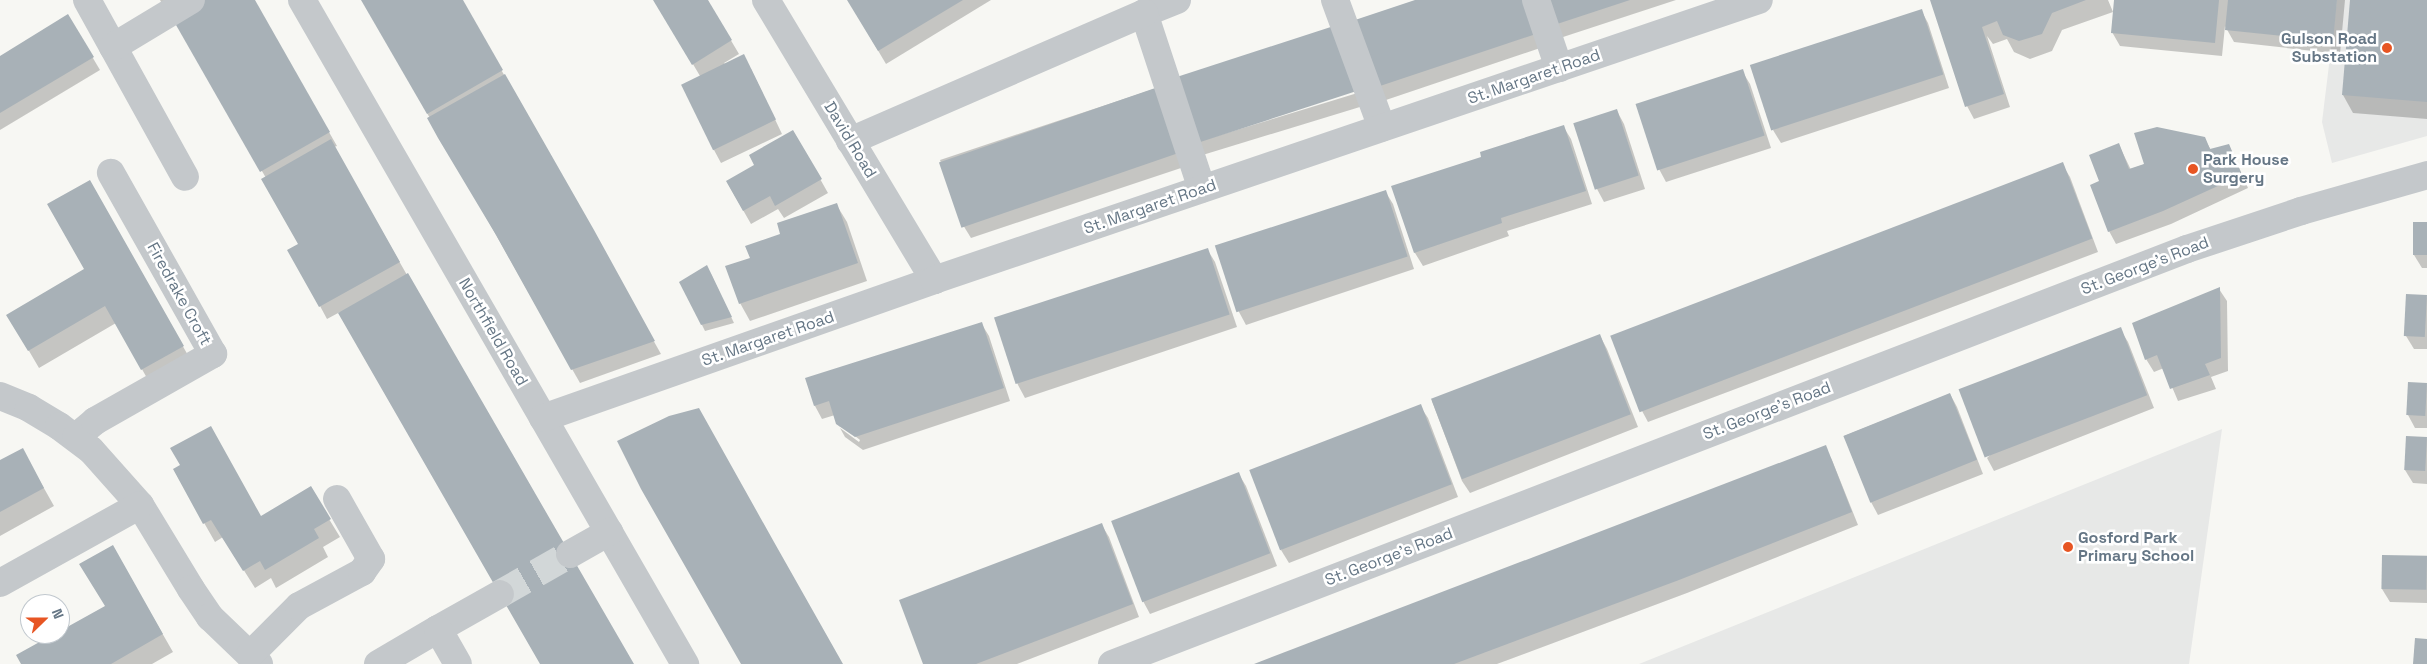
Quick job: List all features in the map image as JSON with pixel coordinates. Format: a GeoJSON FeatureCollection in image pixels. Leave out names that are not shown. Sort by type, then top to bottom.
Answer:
{"type":"FeatureCollection","features":[{"type":"Feature","properties":{"kind":"street"},"geometry":{"type":"LineString","coordinates":[[87,0],[185,177]]}},
{"type":"Feature","properties":{"kind":"street"},"geometry":{"type":"LineString","coordinates":[[113,46],[192,0]]}},
{"type":"Feature","properties":{"kind":"street","name":"Northfield Road"},"geometry":{"type":"LineString","coordinates":[[302,0],[685,664]]}},
{"type":"Feature","properties":{"kind":"street","name":"David Road"},"geometry":{"type":"LineString","coordinates":[[766,0],[934,280]]}},
{"type":"Feature","properties":{"kind":"street"},"geometry":{"type":"LineString","coordinates":[[850,141],[1177,0]]}},
{"type":"Feature","properties":{"kind":"street"},"geometry":{"type":"LineString","coordinates":[[1335,0],[1382,128]]}},
{"type":"Feature","properties":{"kind":"street"},"geometry":{"type":"LineString","coordinates":[[1536,0],[1559,68]]}},
{"type":"Feature","properties":{"kind":"street","name":"St. Margaret Road"},"geometry":{"type":"LineString","coordinates":[[543,418],[934,280],[1759,0]]}},
{"type":"Feature","properties":{"kind":"street"},"geometry":{"type":"LineString","coordinates":[[1144,13],[1202,189]]}},
{"type":"Feature","properties":{"kind":"street","name":"Firedrake Croft"},"geometry":{"type":"LineString","coordinates":[[76,437],[95,421],[213,354],[111,173]]}},
{"type":"Feature","properties":{"kind":"street","name":"St. George's Road"},"geometry":{"type":"LineString","coordinates":[[1112,664],[2187,248],[2301,211],[2427,175]]}},
{"type":"Feature","properties":{"kind":"street"},"geometry":{"type":"LineString","coordinates":[[0,396],[29,408],[76,437],[118,478],[140,505],[190,589],[210,617],[244,658],[299,606],[362,572],[371,559],[337,499]]}},
{"type":"Feature","properties":{"kind":"street"},"geometry":{"type":"LineString","coordinates":[[0,583],[140,505]]}},
{"type":"Feature","properties":{"kind":"street"},"geometry":{"type":"LineString","coordinates":[[570,554],[609,532]]}},
{"type":"Feature","properties":{"kind":"street"},"geometry":{"type":"LineString","coordinates":[[378,664],[500,594]]}},
{"type":"Feature","properties":{"kind":"street"},"geometry":{"type":"LineString","coordinates":[[438,629],[458,664]]}},
{"type":"Feature","properties":{"kind":"shaded area"},"geometry":{"type":"Polygon","coordinates":[[[2337,0],[2427,0],[2427,136],[2332,163],[2322,122],[2337,0]]]}},
{"type":"Feature","properties":{"kind":"shaded area","name":"Gosford Park Primary School"},"geometry":{"type":"Polygon","coordinates":[[[2222,429],[2189,664],[1639,664],[2222,429]]]}},
{"type":"Feature","properties":{"kind":"building"},"geometry":{"type":"Polygon","coordinates":[[[202,0],[255,0],[330,132],[260,172],[172,18],[202,0]]]}},
{"type":"Feature","properties":{"kind":"building"},"geometry":{"type":"Polygon","coordinates":[[[361,0],[463,0],[503,70],[427,114],[361,0]]]}},
{"type":"Feature","properties":{"kind":"building"},"geometry":{"type":"Polygon","coordinates":[[[653,0],[708,0],[732,40],[692,65],[653,0]]]}},
{"type":"Feature","properties":{"kind":"building"},"geometry":{"type":"Polygon","coordinates":[[[847,0],[963,0],[878,51],[847,0]]]}},
{"type":"Feature","properties":{"kind":"building"},"geometry":{"type":"Polygon","coordinates":[[[1415,0],[1532,0],[1542,32],[1371,89],[1349,22],[1415,0]]]}},
{"type":"Feature","properties":{"kind":"building"},"geometry":{"type":"Polygon","coordinates":[[[1543,0],[1630,0],[1551,26],[1543,0]]]}},
{"type":"Feature","properties":{"kind":"building"},"geometry":{"type":"Polygon","coordinates":[[[1930,0],[2086,0],[2052,13],[2042,34],[2019,41],[2003,35],[1997,21],[1982,27],[2004,94],[1965,107],[1930,0]]]}},
{"type":"Feature","properties":{"kind":"building"},"geometry":{"type":"Polygon","coordinates":[[[2114,0],[2219,0],[2215,43],[2111,33],[2114,0]]]}},
{"type":"Feature","properties":{"kind":"building"},"geometry":{"type":"Polygon","coordinates":[[[2228,0],[2337,0],[2333,41],[2225,30],[2228,0]]]}},
{"type":"Feature","properties":{"kind":"building","name":"Gulson Road Substation"},"geometry":{"type":"Polygon","coordinates":[[[2350,0],[2427,0],[2427,102],[2342,95],[2350,0]]]}},
{"type":"Feature","properties":{"kind":"building"},"geometry":{"type":"Polygon","coordinates":[[[1922,9],[1943,75],[1771,131],[1750,65],[1922,9]]]}},
{"type":"Feature","properties":{"kind":"building"},"geometry":{"type":"Polygon","coordinates":[[[68,14],[94,57],[0,113],[0,56],[68,14]]]}},
{"type":"Feature","properties":{"kind":"building"},"geometry":{"type":"Polygon","coordinates":[[[1340,24],[1361,90],[1191,145],[1170,79],[1340,24]]]}},
{"type":"Feature","properties":{"kind":"building"},"geometry":{"type":"Polygon","coordinates":[[[744,54],[776,120],[713,150],[681,85],[744,54]]]}},
{"type":"Feature","properties":{"kind":"building"},"geometry":{"type":"Polygon","coordinates":[[[1743,69],[1765,136],[1657,170],[1636,104],[1743,69]]]}},
{"type":"Feature","properties":{"kind":"building"},"geometry":{"type":"Polygon","coordinates":[[[505,74],[655,341],[571,370],[496,235],[438,138],[427,118],[505,74]]]}},
{"type":"Feature","properties":{"kind":"building"},"geometry":{"type":"Polygon","coordinates":[[[1164,85],[1186,150],[961,228],[939,162],[1164,85]]]}},
{"type":"Feature","properties":{"kind":"building"},"geometry":{"type":"Polygon","coordinates":[[[1617,109],[1639,176],[1595,190],[1573,123],[1617,109]]]}},
{"type":"Feature","properties":{"kind":"building"},"geometry":{"type":"Polygon","coordinates":[[[1564,125],[1586,191],[1501,218],[1502,223],[1414,253],[1391,186],[1481,157],[1480,152],[1564,125]]]}},
{"type":"Feature","properties":{"kind":"building"},"geometry":{"type":"Polygon","coordinates":[[[2157,127],[2205,137],[2210,149],[2229,144],[2242,175],[2163,211],[2108,232],[2090,185],[2099,181],[2089,155],[2119,143],[2129,169],[2144,164],[2134,133],[2157,127]]]}},
{"type":"Feature","properties":{"kind":"building"},"geometry":{"type":"Polygon","coordinates":[[[793,130],[822,179],[775,206],[770,196],[743,211],[726,181],[754,165],[749,155],[793,130]]]}},
{"type":"Feature","properties":{"kind":"building"},"geometry":{"type":"Polygon","coordinates":[[[331,139],[400,262],[319,307],[287,250],[298,244],[261,179],[331,139]]]}},
{"type":"Feature","properties":{"kind":"building"},"geometry":{"type":"Polygon","coordinates":[[[2063,162],[2092,239],[1640,412],[1610,336],[2063,162]]]}},
{"type":"Feature","properties":{"kind":"building"},"geometry":{"type":"Polygon","coordinates":[[[90,180],[184,346],[141,370],[105,306],[28,351],[6,315],[84,269],[47,204],[90,180]]]}},
{"type":"Feature","properties":{"kind":"building"},"geometry":{"type":"Polygon","coordinates":[[[1386,190],[1408,257],[1236,312],[1215,246],[1386,190]]]}},
{"type":"Feature","properties":{"kind":"building"},"geometry":{"type":"Polygon","coordinates":[[[837,203],[858,263],[739,304],[725,266],[750,258],[745,246],[780,234],[777,223],[837,203]]]}},
{"type":"Feature","properties":{"kind":"building"},"geometry":{"type":"Polygon","coordinates":[[[2413,222],[2427,222],[2427,255],[2413,255],[2413,222]]]}},
{"type":"Feature","properties":{"kind":"building"},"geometry":{"type":"Polygon","coordinates":[[[1208,248],[1230,315],[1016,384],[994,318],[1208,248]]]}},
{"type":"Feature","properties":{"kind":"building"},"geometry":{"type":"Polygon","coordinates":[[[707,265],[732,317],[701,325],[679,282],[707,265]]]}},
{"type":"Feature","properties":{"kind":"building"},"geometry":{"type":"Polygon","coordinates":[[[408,273],[634,664],[540,664],[338,313],[408,273]]]}},
{"type":"Feature","properties":{"kind":"building"},"geometry":{"type":"Polygon","coordinates":[[[2220,287],[2221,358],[2205,364],[2210,375],[2170,389],[2157,355],[2145,360],[2132,323],[2220,287]]]}},
{"type":"Feature","properties":{"kind":"building"},"geometry":{"type":"Polygon","coordinates":[[[2406,294],[2427,295],[2425,337],[2404,336],[2406,294]]]}},
{"type":"Feature","properties":{"kind":"building"},"geometry":{"type":"Polygon","coordinates":[[[982,322],[1004,388],[855,437],[836,424],[829,401],[814,406],[805,378],[982,322]]]}},
{"type":"Feature","properties":{"kind":"building"},"geometry":{"type":"Polygon","coordinates":[[[2121,327],[2147,395],[1985,458],[1959,389],[2121,327]]]}},
{"type":"Feature","properties":{"kind":"building"},"geometry":{"type":"Polygon","coordinates":[[[1600,334],[1631,414],[1462,479],[1431,399],[1600,334]]]}},
{"type":"Feature","properties":{"kind":"building"},"geometry":{"type":"Polygon","coordinates":[[[2408,382],[2427,383],[2425,416],[2406,415],[2408,382]]]}},
{"type":"Feature","properties":{"kind":"building"},"geometry":{"type":"Polygon","coordinates":[[[1950,393],[1977,460],[1870,503],[1843,436],[1950,393]]]}},
{"type":"Feature","properties":{"kind":"building"},"geometry":{"type":"Polygon","coordinates":[[[1421,404],[1452,484],[1280,550],[1249,470],[1421,404]]]}},
{"type":"Feature","properties":{"kind":"building"},"geometry":{"type":"Polygon","coordinates":[[[699,408],[843,664],[741,664],[641,489],[617,441],[669,416],[699,408]]]}},
{"type":"Feature","properties":{"kind":"building"},"geometry":{"type":"Polygon","coordinates":[[[211,426],[261,516],[311,486],[331,519],[314,529],[319,538],[265,570],[260,561],[243,571],[211,520],[203,524],[173,469],[180,465],[170,448],[211,426]]]}},
{"type":"Feature","properties":{"kind":"building"},"geometry":{"type":"Polygon","coordinates":[[[2406,436],[2427,437],[2425,471],[2404,470],[2406,436]]]}},
{"type":"Feature","properties":{"kind":"building"},"geometry":{"type":"Polygon","coordinates":[[[1826,445],[1852,512],[1679,580],[1454,664],[1254,664],[1826,445]]]}},
{"type":"Feature","properties":{"kind":"building"},"geometry":{"type":"Polygon","coordinates":[[[23,448],[44,488],[0,512],[0,460],[23,448]]]}},
{"type":"Feature","properties":{"kind":"building"},"geometry":{"type":"Polygon","coordinates":[[[1239,472],[1270,553],[1142,602],[1111,521],[1239,472]]]}},
{"type":"Feature","properties":{"kind":"building"},"geometry":{"type":"Polygon","coordinates":[[[1102,523],[1133,604],[976,664],[923,664],[899,600],[1102,523]]]}},
{"type":"Feature","properties":{"kind":"building"},"geometry":{"type":"Polygon","coordinates":[[[113,545],[163,634],[111,664],[21,664],[16,655],[36,644],[70,644],[70,625],[105,606],[79,564],[113,545]]]}},
{"type":"Feature","properties":{"kind":"building"},"geometry":{"type":"Polygon","coordinates":[[[2382,555],[2427,556],[2426,590],[2381,589],[2382,555]]]}},
{"type":"Feature","properties":{"kind":"building"},"geometry":{"type":"Polygon","coordinates":[[[2415,638],[2427,639],[2427,664],[2413,664],[2415,638]]]}},
{"type":"Feature","properties":{"kind":"tunnel"},"geometry":{"type":"LineString","coordinates":[[500,594],[570,554]]}},
{"type":"Feature","properties":{"kind":"place","name":"Gulson Road Substation"},"geometry":{"type":"Point","coordinates":[2387,48]}},
{"type":"Feature","properties":{"kind":"place","name":"Park House Surgery"},"geometry":{"type":"Point","coordinates":[2193,169]}},
{"type":"Feature","properties":{"kind":"place","name":"Gosford Park Primary School"},"geometry":{"type":"Point","coordinates":[2068,547]}}]}
